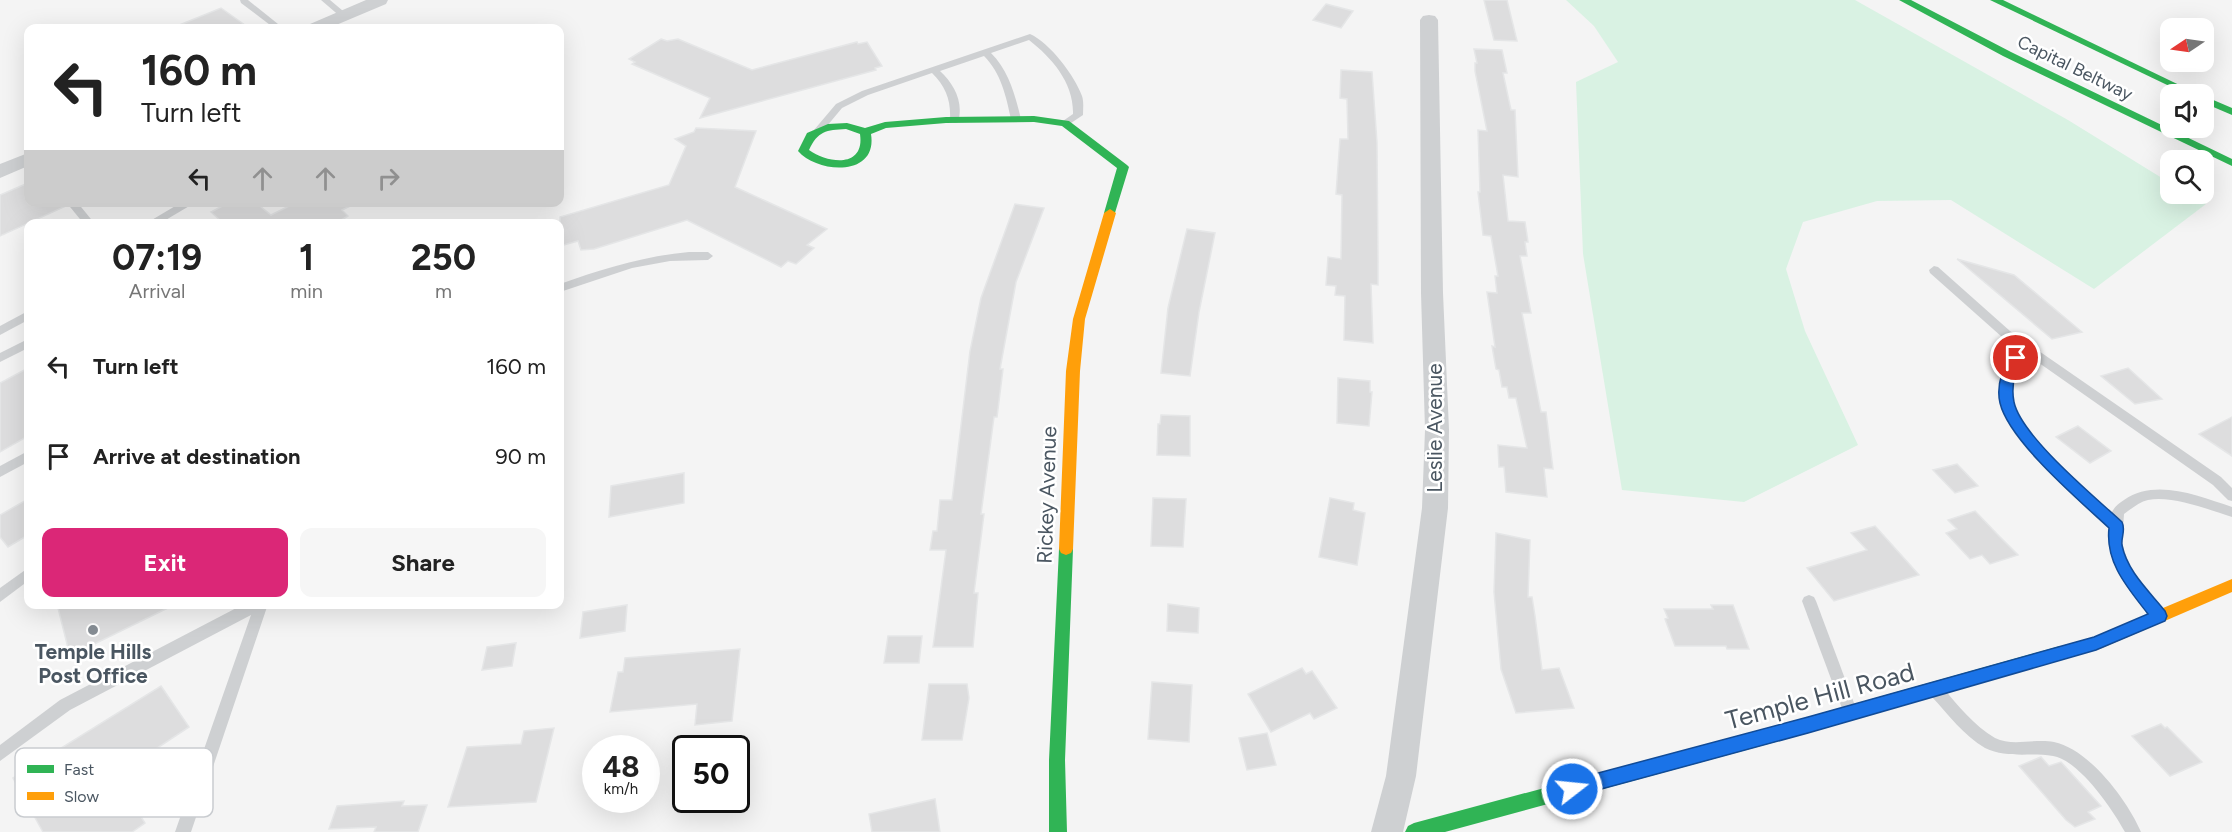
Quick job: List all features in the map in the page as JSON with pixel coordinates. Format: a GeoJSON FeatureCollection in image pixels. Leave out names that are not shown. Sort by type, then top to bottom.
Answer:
{"type":"FeatureCollection","features":[{"type":"Feature","properties":{"kind":"main road","name":"Capital Beltway"},"geometry":{"type":"LineString","coordinates":[[1904,0],[2007,54],[2232,164]]}},
{"type":"Feature","properties":{"kind":"main road","name":"Capital Beltway"},"geometry":{"type":"LineString","coordinates":[[1995,0],[2172,84]]}},
{"type":"Feature","properties":{"kind":"main road"},"geometry":{"type":"LineString","coordinates":[[2214,104],[2232,112]]}},
{"type":"Feature","properties":{"kind":"main road"},"geometry":{"type":"LineString","coordinates":[[865,132],[869,139],[869,147],[863,154],[848,163],[828,166],[807,158],[802,151],[809,136],[819,130],[844,125],[865,132],[885,125],[956,120],[1016,119],[1065,123]]}},
{"type":"Feature","properties":{"kind":"main road","name":"Rickey Avenue"},"geometry":{"type":"LineString","coordinates":[[1058,832],[1057,760],[1073,371],[1079,319],[1123,167],[1065,123]]}},
{"type":"Feature","properties":{"kind":"main road","name":"Temple Hill Road"},"geometry":{"type":"LineString","coordinates":[[1414,832],[2096,643],[2232,585]]}},
{"type":"Feature","properties":{"kind":"street"},"geometry":{"type":"LineString","coordinates":[[326,24],[380,0]]}},
{"type":"Feature","properties":{"kind":"street","name":"Leslie Avenue"},"geometry":{"type":"LineString","coordinates":[[1387,832],[1401,776],[1435,508],[1437,430],[1432,293],[1429,20]]}},
{"type":"Feature","properties":{"kind":"street"},"geometry":{"type":"LineString","coordinates":[[0,171],[24,161]]}},
{"type":"Feature","properties":{"kind":"lane"},"geometry":{"type":"LineString","coordinates":[[325,0],[345,16]]}},
{"type":"Feature","properties":{"kind":"lane"},"geometry":{"type":"LineString","coordinates":[[244,2],[274,24]]}},
{"type":"Feature","properties":{"kind":"lane"},"geometry":{"type":"LineString","coordinates":[[819,130],[839,106],[865,93],[1030,37],[1042,45],[1055,59],[1077,96],[1078,114],[1065,123]]}},
{"type":"Feature","properties":{"kind":"lane"},"geometry":{"type":"LineString","coordinates":[[985,52],[995,61],[1008,82],[1016,119]]}},
{"type":"Feature","properties":{"kind":"lane"},"geometry":{"type":"LineString","coordinates":[[933,69],[951,86],[956,106],[956,120]]}},
{"type":"Feature","properties":{"kind":"lane"},"geometry":{"type":"LineString","coordinates":[[75,207],[86,219]]}},
{"type":"Feature","properties":{"kind":"lane"},"geometry":{"type":"LineString","coordinates":[[159,219],[182,207]]}},
{"type":"Feature","properties":{"kind":"lane"},"geometry":{"type":"LineString","coordinates":[[564,287],[637,262],[684,255],[708,256]]}},
{"type":"Feature","properties":{"kind":"lane"},"geometry":{"type":"LineString","coordinates":[[1934,270],[2006,334],[2217,481],[2232,496]]}},
{"type":"Feature","properties":{"kind":"lane"},"geometry":{"type":"LineString","coordinates":[[0,331],[24,317]]}},
{"type":"Feature","properties":{"kind":"lane"},"geometry":{"type":"LineString","coordinates":[[0,358],[24,345]]}},
{"type":"Feature","properties":{"kind":"lane"},"geometry":{"type":"LineString","coordinates":[[2023,346],[2008,371],[2007,403],[2023,433],[2061,474],[2117,526]]}},
{"type":"Feature","properties":{"kind":"lane"},"geometry":{"type":"LineString","coordinates":[[0,472],[24,458]]}},
{"type":"Feature","properties":{"kind":"lane"},"geometry":{"type":"LineString","coordinates":[[2160,616],[2125,573],[2115,544],[2118,512],[2132,501],[2151,494],[2175,497],[2232,512]]}},
{"type":"Feature","properties":{"kind":"lane"},"geometry":{"type":"LineString","coordinates":[[0,596],[24,577]]}},
{"type":"Feature","properties":{"kind":"lane"},"geometry":{"type":"LineString","coordinates":[[1809,601],[1851,712]]}},
{"type":"Feature","properties":{"kind":"lane"},"geometry":{"type":"LineString","coordinates":[[0,754],[65,705],[249,609]]}},
{"type":"Feature","properties":{"kind":"lane"},"geometry":{"type":"LineString","coordinates":[[211,748],[257,609]]}},
{"type":"Feature","properties":{"kind":"lane"},"geometry":{"type":"LineString","coordinates":[[1934,689],[1975,732],[1993,744],[2025,750],[2056,749],[2073,757],[2126,818],[2133,832]]}},
{"type":"Feature","properties":{"kind":"lane"},"geometry":{"type":"LineString","coordinates":[[183,832],[188,817]]}},
{"type":"Feature","properties":{"kind":"green space"},"geometry":{"type":"Polygon","coordinates":[[[1566,0],[1855,0],[2068,120],[2160,177],[2160,204],[2206,204],[2094,289],[1951,200],[1877,201],[1803,222],[1786,269],[1805,331],[1858,445],[1744,502],[1622,490],[1583,254],[1576,82],[1618,62],[1594,26],[1566,0]]]}},
{"type":"Feature","properties":{"kind":"building"},"geometry":{"type":"Polygon","coordinates":[[[1484,0],[1507,0],[1517,41],[1494,40],[1484,0]]]}},
{"type":"Feature","properties":{"kind":"building"},"geometry":{"type":"Polygon","coordinates":[[[1326,4],[1353,11],[1341,28],[1313,20],[1326,4]]]}},
{"type":"Feature","properties":{"kind":"building"},"geometry":{"type":"Polygon","coordinates":[[[221,8],[243,24],[182,24],[221,8]]]}},
{"type":"Feature","properties":{"kind":"building"},"geometry":{"type":"Polygon","coordinates":[[[661,39],[667,41],[678,39],[752,70],[857,42],[858,44],[867,42],[882,66],[875,68],[876,70],[700,118],[710,98],[632,64],[635,62],[629,59],[661,39]]]}},
{"type":"Feature","properties":{"kind":"building"},"geometry":{"type":"Polygon","coordinates":[[[1474,49],[1502,50],[1507,73],[1503,73],[1511,110],[1515,110],[1518,177],[1503,175],[1508,221],[1525,222],[1528,242],[1525,242],[1527,256],[1520,256],[1531,313],[1522,313],[1541,412],[1546,412],[1553,469],[1544,468],[1547,497],[1506,492],[1504,467],[1499,467],[1498,445],[1527,448],[1516,398],[1509,398],[1507,387],[1502,387],[1492,346],[1495,347],[1487,292],[1497,293],[1495,276],[1498,276],[1491,236],[1483,235],[1478,192],[1480,192],[1478,130],[1487,131],[1475,71],[1475,63],[1477,63],[1474,49]]]}},
{"type":"Feature","properties":{"kind":"building"},"geometry":{"type":"Polygon","coordinates":[[[1341,70],[1372,72],[1377,143],[1378,263],[1378,285],[1371,284],[1373,343],[1344,340],[1345,296],[1335,295],[1336,286],[1326,285],[1328,257],[1341,259],[1342,195],[1336,194],[1340,139],[1348,139],[1347,99],[1340,98],[1341,70]]]}},
{"type":"Feature","properties":{"kind":"building"},"geometry":{"type":"Polygon","coordinates":[[[696,128],[756,131],[735,187],[827,229],[807,245],[814,248],[796,264],[788,261],[781,267],[687,220],[594,249],[581,250],[578,241],[564,245],[564,219],[560,217],[669,185],[686,146],[675,139],[694,132],[696,128]]]}},
{"type":"Feature","properties":{"kind":"building"},"geometry":{"type":"Polygon","coordinates":[[[24,185],[24,207],[64,207],[37,219],[24,219],[24,225],[0,236],[0,195],[24,185]]]}},
{"type":"Feature","properties":{"kind":"building"},"geometry":{"type":"Polygon","coordinates":[[[1015,204],[1044,208],[1016,282],[1000,369],[1003,369],[997,417],[994,417],[981,514],[984,514],[974,593],[978,593],[973,647],[933,647],[946,550],[930,550],[933,531],[937,531],[940,500],[952,500],[970,351],[981,298],[1015,204]]]}},
{"type":"Feature","properties":{"kind":"building"},"geometry":{"type":"Polygon","coordinates":[[[220,207],[261,207],[271,215],[287,207],[348,207],[342,210],[348,216],[343,219],[219,219],[211,212],[220,207]]]}},
{"type":"Feature","properties":{"kind":"building"},"geometry":{"type":"Polygon","coordinates":[[[1187,229],[1215,233],[1199,312],[1190,376],[1161,373],[1168,308],[1187,229]]]}},
{"type":"Feature","properties":{"kind":"building"},"geometry":{"type":"Polygon","coordinates":[[[1957,259],[2014,275],[2082,332],[2052,339],[1957,259]]]}},
{"type":"Feature","properties":{"kind":"building"},"geometry":{"type":"Polygon","coordinates":[[[2128,368],[2162,399],[2135,404],[2101,376],[2128,368]]]}},
{"type":"Feature","properties":{"kind":"building"},"geometry":{"type":"Polygon","coordinates":[[[24,370],[24,438],[0,452],[0,383],[24,370]]]}},
{"type":"Feature","properties":{"kind":"building"},"geometry":{"type":"Polygon","coordinates":[[[1338,378],[1370,381],[1370,392],[1372,392],[1369,426],[1337,423],[1338,378]]]}},
{"type":"Feature","properties":{"kind":"building"},"geometry":{"type":"Polygon","coordinates":[[[1161,415],[1190,416],[1190,456],[1157,455],[1158,424],[1160,424],[1161,415]]]}},
{"type":"Feature","properties":{"kind":"building"},"geometry":{"type":"Polygon","coordinates":[[[2232,417],[2232,456],[2199,434],[2232,417]]]}},
{"type":"Feature","properties":{"kind":"building"},"geometry":{"type":"Polygon","coordinates":[[[2078,426],[2111,451],[2090,463],[2056,437],[2078,426]]]}},
{"type":"Feature","properties":{"kind":"building"},"geometry":{"type":"Polygon","coordinates":[[[1957,464],[1978,486],[1955,493],[1933,470],[1957,464]]]}},
{"type":"Feature","properties":{"kind":"building"},"geometry":{"type":"Polygon","coordinates":[[[684,473],[684,503],[609,517],[611,486],[684,473]]]}},
{"type":"Feature","properties":{"kind":"building"},"geometry":{"type":"Polygon","coordinates":[[[1153,498],[1186,499],[1183,547],[1151,546],[1153,498]]]}},
{"type":"Feature","properties":{"kind":"building"},"geometry":{"type":"Polygon","coordinates":[[[1330,498],[1354,503],[1353,510],[1365,513],[1357,565],[1319,557],[1330,498]]]}},
{"type":"Feature","properties":{"kind":"building"},"geometry":{"type":"Polygon","coordinates":[[[24,501],[24,537],[8,547],[0,537],[0,515],[24,501]]]}},
{"type":"Feature","properties":{"kind":"building"},"geometry":{"type":"Polygon","coordinates":[[[1975,511],[2018,555],[1990,564],[1982,555],[1970,559],[1946,533],[1957,529],[1948,520],[1975,511]]]}},
{"type":"Feature","properties":{"kind":"building"},"geometry":{"type":"Polygon","coordinates":[[[1875,526],[1919,575],[1834,601],[1807,568],[1867,550],[1851,533],[1875,526]]]}},
{"type":"Feature","properties":{"kind":"building"},"geometry":{"type":"Polygon","coordinates":[[[1496,533],[1530,540],[1528,597],[1532,597],[1542,670],[1559,668],[1574,708],[1516,713],[1501,669],[1494,592],[1496,533]]]}},
{"type":"Feature","properties":{"kind":"building"},"geometry":{"type":"Polygon","coordinates":[[[1168,604],[1199,608],[1198,633],[1167,631],[1168,604]]]}},
{"type":"Feature","properties":{"kind":"building"},"geometry":{"type":"Polygon","coordinates":[[[627,605],[625,631],[580,638],[583,612],[627,605]]]}},
{"type":"Feature","properties":{"kind":"building"},"geometry":{"type":"Polygon","coordinates":[[[1711,605],[1733,605],[1749,649],[1727,649],[1726,646],[1675,646],[1665,619],[1668,618],[1664,609],[1713,609],[1711,605]]]}},
{"type":"Feature","properties":{"kind":"building","name":"Temple Hills Post Office"},"geometry":{"type":"Polygon","coordinates":[[[58,609],[166,609],[70,656],[58,609]]]}},
{"type":"Feature","properties":{"kind":"building"},"geometry":{"type":"Polygon","coordinates":[[[888,636],[922,636],[919,663],[884,663],[888,636]]]}},
{"type":"Feature","properties":{"kind":"building"},"geometry":{"type":"Polygon","coordinates":[[[516,643],[512,666],[482,670],[487,647],[516,643]]]}},
{"type":"Feature","properties":{"kind":"building"},"geometry":{"type":"Polygon","coordinates":[[[740,649],[732,721],[695,725],[697,704],[610,712],[618,672],[623,672],[625,658],[740,649]]]}},
{"type":"Feature","properties":{"kind":"building"},"geometry":{"type":"Polygon","coordinates":[[[1302,668],[1306,674],[1312,671],[1337,708],[1314,719],[1310,713],[1271,732],[1248,694],[1302,668]]]}},
{"type":"Feature","properties":{"kind":"building"},"geometry":{"type":"Polygon","coordinates":[[[1152,682],[1192,685],[1189,742],[1148,739],[1152,682]]]}},
{"type":"Feature","properties":{"kind":"building"},"geometry":{"type":"Polygon","coordinates":[[[929,684],[967,684],[969,698],[962,740],[922,740],[929,684]]]}},
{"type":"Feature","properties":{"kind":"building"},"geometry":{"type":"Polygon","coordinates":[[[161,686],[189,727],[157,748],[61,748],[161,686]]]}},
{"type":"Feature","properties":{"kind":"building"},"geometry":{"type":"Polygon","coordinates":[[[2161,724],[2167,727],[2202,762],[2170,776],[2132,736],[2161,724]]]}},
{"type":"Feature","properties":{"kind":"building"},"geometry":{"type":"Polygon","coordinates":[[[554,728],[536,802],[448,807],[467,747],[521,744],[524,731],[554,728]]]}},
{"type":"Feature","properties":{"kind":"building"},"geometry":{"type":"Polygon","coordinates":[[[1267,733],[1276,765],[1247,770],[1239,738],[1267,733]]]}},
{"type":"Feature","properties":{"kind":"building"},"geometry":{"type":"Polygon","coordinates":[[[2041,757],[2049,766],[2061,762],[2101,806],[2088,812],[2095,819],[2075,827],[2066,820],[2019,766],[2041,757]]]}},
{"type":"Feature","properties":{"kind":"building"},"geometry":{"type":"Polygon","coordinates":[[[935,799],[940,832],[872,832],[869,814],[935,799]]]}},
{"type":"Feature","properties":{"kind":"building"},"geometry":{"type":"Polygon","coordinates":[[[404,801],[402,806],[427,805],[418,832],[374,832],[376,827],[329,829],[337,806],[404,801]]]}},
{"type":"Feature","properties":{"kind":"building"},"geometry":{"type":"Polygon","coordinates":[[[35,817],[141,817],[145,823],[132,832],[43,832],[35,817]]]}},
{"type":"Feature","properties":{"kind":"traffic: fast"},"geometry":{"type":"LineString","coordinates":[[1904,0],[2007,54],[2232,163]]}},
{"type":"Feature","properties":{"kind":"traffic: fast"},"geometry":{"type":"LineString","coordinates":[[1995,0],[2172,84]]}},
{"type":"Feature","properties":{"kind":"traffic: fast"},"geometry":{"type":"LineString","coordinates":[[2214,104],[2232,112]]}},
{"type":"Feature","properties":{"kind":"traffic: fast"},"geometry":{"type":"LineString","coordinates":[[865,132],[867,144],[864,153],[857,160],[836,164],[813,158],[803,151],[811,135],[828,127],[847,126],[865,132],[885,125],[946,120],[1034,119],[1065,123],[1123,167],[1110,213]]}},
{"type":"Feature","properties":{"kind":"traffic: fast"},"geometry":{"type":"LineString","coordinates":[[1058,832],[1057,760],[1066,549]]}},
{"type":"Feature","properties":{"kind":"traffic: fast"},"geometry":{"type":"LineString","coordinates":[[1414,832],[1808,725],[2060,653]]}},
{"type":"Feature","properties":{"kind":"traffic: slow"},"geometry":{"type":"LineString","coordinates":[[1066,549],[1073,371],[1079,319],[1110,213]]}},
{"type":"Feature","properties":{"kind":"traffic: slow"},"geometry":{"type":"LineString","coordinates":[[2060,653],[2096,643],[2232,585]]}},
{"type":"Feature","properties":{"kind":"place","name":"Temple Hills Post Office"},"geometry":{"type":"Point","coordinates":[93,630]}},
{"type":"Feature","properties":{"kind":"route"},"geometry":{"type":"LineString","coordinates":[[1572,789],[2096,643],[2160,616],[2125,573],[2115,544],[2117,526],[2087,500],[2023,433],[2007,403],[2008,371],[2016,358]]}}]}
